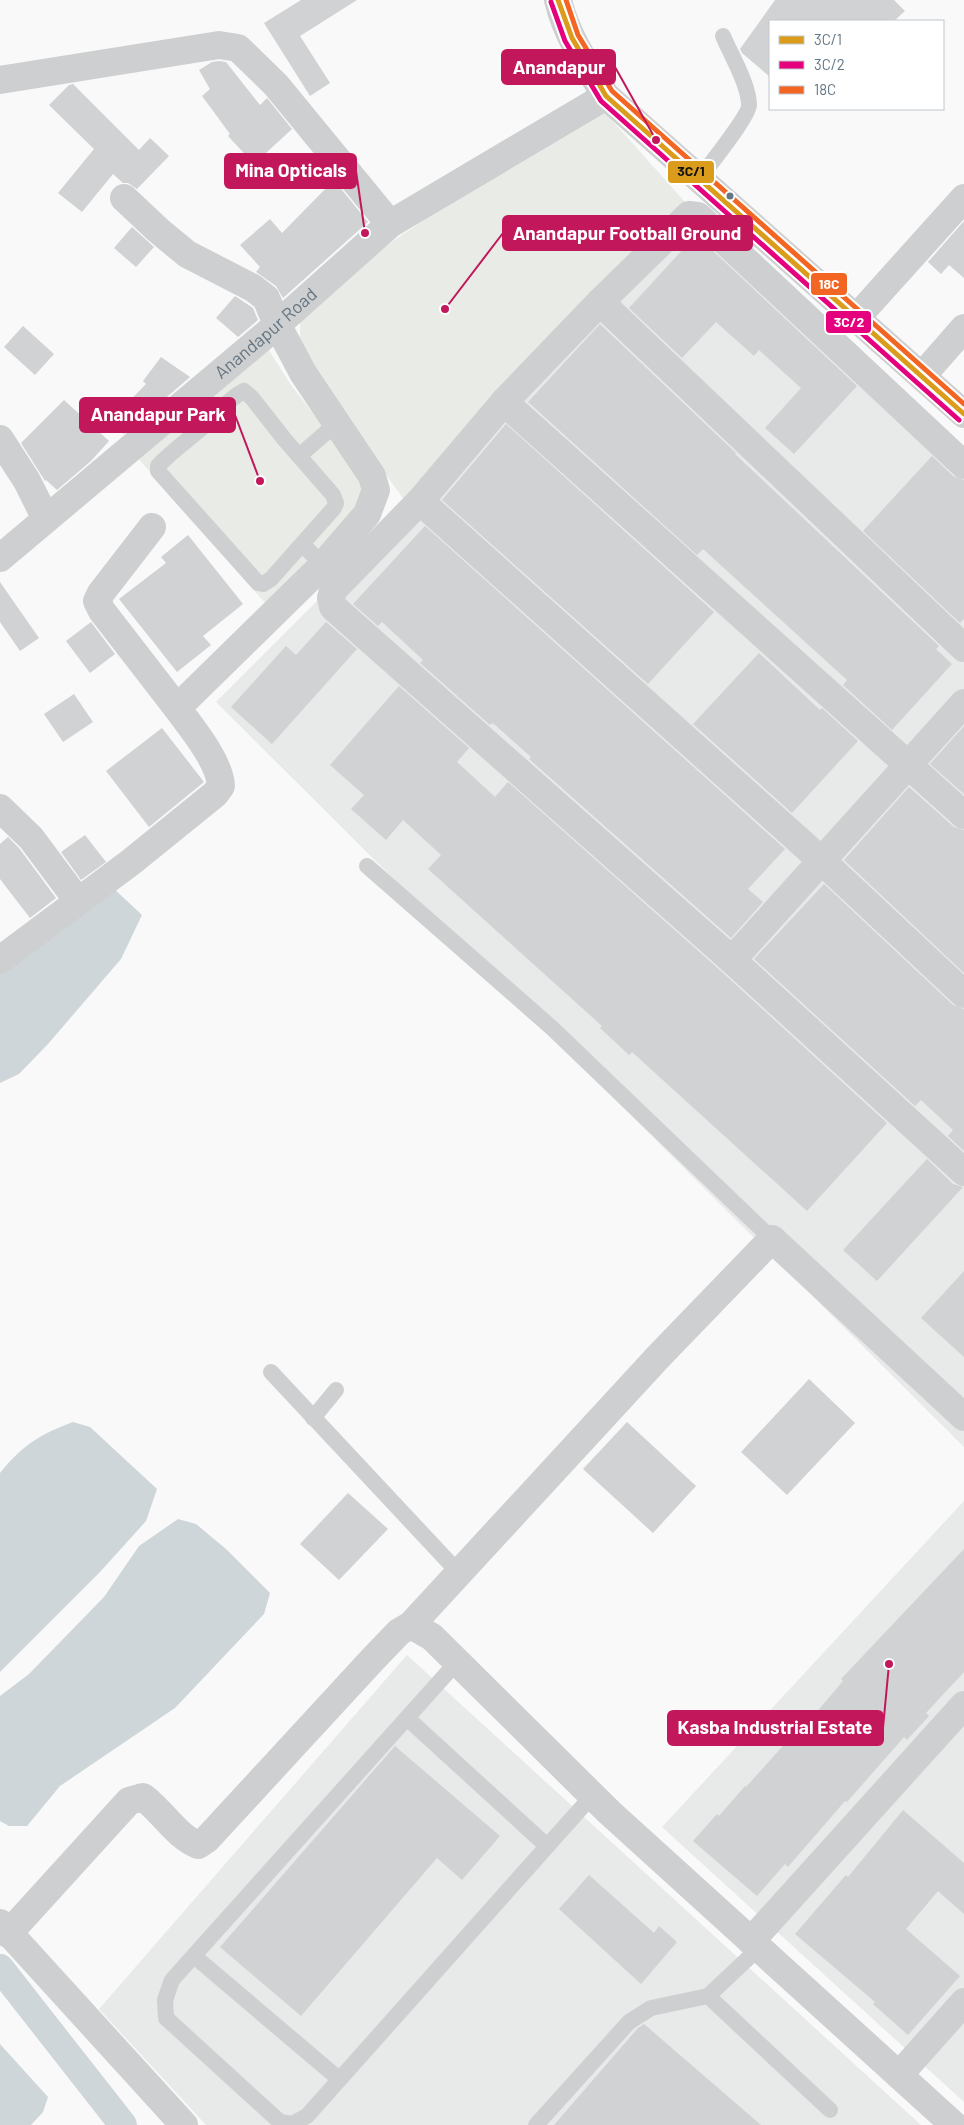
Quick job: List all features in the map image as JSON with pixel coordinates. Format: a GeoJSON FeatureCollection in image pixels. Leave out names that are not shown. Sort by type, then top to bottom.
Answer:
{"type":"FeatureCollection","features":[{"type":"Feature","properties":{"kind":"street"},"geometry":{"type":"LineString","coordinates":[[558,0],[561,12],[581,55],[606,96],[964,414]]}},
{"type":"Feature","properties":{"kind":"street"},"geometry":{"type":"LineString","coordinates":[[0,80],[219,45],[238,48],[276,85],[390,224]]}},
{"type":"Feature","properties":{"kind":"street","name":"Anandapur Road"},"geometry":{"type":"LineString","coordinates":[[0,558],[277,324],[390,224],[606,96]]}},
{"type":"Feature","properties":{"kind":"street"},"geometry":{"type":"LineString","coordinates":[[124,198],[187,254],[252,288],[266,298],[277,324],[303,373],[372,476],[376,490],[367,514],[323,565],[177,708]]}},
{"type":"Feature","properties":{"kind":"street"},"geometry":{"type":"LineString","coordinates":[[857,317],[964,198]]}},
{"type":"Feature","properties":{"kind":"street"},"geometry":{"type":"LineString","coordinates":[[964,465],[698,216],[689,215],[600,302],[504,402],[420,501],[333,590],[331,598],[333,606],[732,960],[964,1172]]}},
{"type":"Feature","properties":{"kind":"street"},"geometry":{"type":"LineString","coordinates":[[600,302],[964,648]]}},
{"type":"Feature","properties":{"kind":"street"},"geometry":{"type":"LineString","coordinates":[[922,376],[964,328]]}},
{"type":"Feature","properties":{"kind":"street"},"geometry":{"type":"LineString","coordinates":[[504,402],[964,816]]}},
{"type":"Feature","properties":{"kind":"street"},"geometry":{"type":"LineString","coordinates":[[0,439],[27,481],[46,519]]}},
{"type":"Feature","properties":{"kind":"street"},"geometry":{"type":"LineString","coordinates":[[420,501],[822,861],[964,994]]}},
{"type":"Feature","properties":{"kind":"street"},"geometry":{"type":"LineString","coordinates":[[0,960],[139,856],[215,794],[221,786],[221,778],[200,739],[102,611],[97,601],[101,593],[152,527]]}},
{"type":"Feature","properties":{"kind":"street"},"geometry":{"type":"LineString","coordinates":[[732,960],[964,703]]}},
{"type":"Feature","properties":{"kind":"street"},"geometry":{"type":"LineString","coordinates":[[0,808],[31,838],[78,901]]}},
{"type":"Feature","properties":{"kind":"street"},"geometry":{"type":"LineString","coordinates":[[184,2125],[4,1928],[129,1801],[144,1797],[154,1805],[186,1840],[198,1845],[207,1839],[373,1659],[399,1632],[411,1625],[659,1356],[772,1239],[964,1417]]}},
{"type":"Feature","properties":{"kind":"street"},"geometry":{"type":"LineString","coordinates":[[411,1625],[432,1637],[592,1796],[954,2125]]}},
{"type":"Feature","properties":{"kind":"street"},"geometry":{"type":"LineString","coordinates":[[755,1944],[964,1705]]}},
{"type":"Feature","properties":{"kind":"street"},"geometry":{"type":"LineString","coordinates":[[899,2075],[964,2002]]}},
{"type":"Feature","properties":{"kind":"lane"},"geometry":{"type":"LineString","coordinates":[[700,179],[749,107],[746,90],[723,36]]}},
{"type":"Feature","properties":{"kind":"lane"},"geometry":{"type":"LineString","coordinates":[[244,391],[333,494],[336,503],[334,508],[271,579],[263,584],[258,583],[158,471],[158,466],[165,458],[202,427],[236,395],[244,391]]}},
{"type":"Feature","properties":{"kind":"lane"},"geometry":{"type":"LineString","coordinates":[[183,404],[202,427]]}},
{"type":"Feature","properties":{"kind":"lane"},"geometry":{"type":"LineString","coordinates":[[299,456],[337,423]]}},
{"type":"Feature","properties":{"kind":"lane"},"geometry":{"type":"LineString","coordinates":[[302,544],[323,565]]}},
{"type":"Feature","properties":{"kind":"lane"},"geometry":{"type":"LineString","coordinates":[[367,866],[552,1028],[772,1239]]}},
{"type":"Feature","properties":{"kind":"lane"},"geometry":{"type":"LineString","coordinates":[[271,1372],[458,1573]]}},
{"type":"Feature","properties":{"kind":"lane"},"geometry":{"type":"LineString","coordinates":[[313,1418],[336,1390]]}},
{"type":"Feature","properties":{"kind":"lane"},"geometry":{"type":"LineString","coordinates":[[457,1662],[172,1980],[165,2000],[166,2018],[280,2122],[292,2124],[307,2116],[592,1796]]}},
{"type":"Feature","properties":{"kind":"lane"},"geometry":{"type":"LineString","coordinates":[[407,1718],[548,1846]]}},
{"type":"Feature","properties":{"kind":"lane"},"geometry":{"type":"LineString","coordinates":[[536,2125],[629,2022],[650,2008],[708,1996],[755,1944]]}},
{"type":"Feature","properties":{"kind":"lane"},"geometry":{"type":"LineString","coordinates":[[194,1956],[339,2079]]}},
{"type":"Feature","properties":{"kind":"lane"},"geometry":{"type":"LineString","coordinates":[[708,1996],[830,2110]]}},
{"type":"Feature","properties":{"kind":"shaded area"},"geometry":{"type":"Polygon","coordinates":[[[600,107],[685,202],[588,297],[405,501],[304,360],[300,337],[300,321],[381,249],[600,107]]]}},
{"type":"Feature","properties":{"kind":"shaded area"},"geometry":{"type":"Polygon","coordinates":[[[693,221],[964,456],[964,1447],[216,702],[471,447],[693,221]]]}},
{"type":"Feature","properties":{"kind":"shaded area"},"geometry":{"type":"Polygon","coordinates":[[[267,347],[291,385],[360,474],[364,488],[352,516],[266,604],[137,457],[267,347]]]}},
{"type":"Feature","properties":{"kind":"shaded area"},"geometry":{"type":"Polygon","coordinates":[[[111,886],[142,915],[121,959],[48,1044],[19,1074],[0,1083],[0,974],[111,886]]]}},
{"type":"Feature","properties":{"kind":"shaded area"},"geometry":{"type":"Polygon","coordinates":[[[73,1422],[90,1427],[157,1489],[146,1521],[100,1572],[0,1672],[0,1473],[24,1448],[51,1431],[73,1422]]]}},
{"type":"Feature","properties":{"kind":"shaded area"},"geometry":{"type":"Polygon","coordinates":[[[964,1501],[964,2102],[662,1827],[964,1501]]]}},
{"type":"Feature","properties":{"kind":"shaded area"},"geometry":{"type":"Polygon","coordinates":[[[178,1519],[196,1524],[226,1549],[270,1593],[264,1614],[175,1708],[60,1786],[27,1826],[9,1826],[0,1821],[0,1696],[29,1674],[104,1597],[139,1546],[178,1519]]]}},
{"type":"Feature","properties":{"kind":"shaded area"},"geometry":{"type":"Polygon","coordinates":[[[407,1655],[921,2125],[206,2125],[99,2009],[407,1655]]]}},
{"type":"Feature","properties":{"kind":"shaded area"},"geometry":{"type":"Polygon","coordinates":[[[0,2044],[48,2097],[43,2112],[31,2125],[0,2125],[0,2044]]]}},
{"type":"Feature","properties":{"kind":"building"},"geometry":{"type":"Polygon","coordinates":[[[301,0],[357,0],[300,36],[330,83],[310,96],[264,23],[301,0]]]}},
{"type":"Feature","properties":{"kind":"building"},"geometry":{"type":"Polygon","coordinates":[[[775,0],[894,0],[905,11],[895,20],[769,20],[769,76],[742,53],[740,49],[775,0]]]}},
{"type":"Feature","properties":{"kind":"building"},"geometry":{"type":"Polygon","coordinates":[[[212,62],[226,62],[260,105],[267,98],[292,129],[254,164],[228,136],[230,134],[202,96],[210,89],[199,70],[212,62]]]}},
{"type":"Feature","properties":{"kind":"building"},"geometry":{"type":"Polygon","coordinates":[[[73,84],[139,150],[150,138],[169,156],[137,189],[128,183],[123,183],[113,174],[82,212],[58,193],[94,149],[49,105],[69,85],[73,84]]]}},
{"type":"Feature","properties":{"kind":"building"},"geometry":{"type":"Polygon","coordinates":[[[334,180],[368,222],[283,298],[276,286],[256,272],[260,267],[240,245],[270,219],[282,233],[334,180]]]}},
{"type":"Feature","properties":{"kind":"building"},"geometry":{"type":"Polygon","coordinates":[[[964,221],[964,278],[949,265],[941,274],[928,262],[964,221]]]}},
{"type":"Feature","properties":{"kind":"building"},"geometry":{"type":"Polygon","coordinates":[[[132,227],[154,247],[136,267],[114,248],[132,227]]]}},
{"type":"Feature","properties":{"kind":"building"},"geometry":{"type":"Polygon","coordinates":[[[696,235],[857,386],[794,454],[765,428],[801,388],[759,350],[754,356],[716,322],[682,358],[629,308],[696,235]]]}},
{"type":"Feature","properties":{"kind":"building"},"geometry":{"type":"Polygon","coordinates":[[[235,296],[253,308],[258,320],[238,337],[216,318],[235,296]]]}},
{"type":"Feature","properties":{"kind":"building"},"geometry":{"type":"Polygon","coordinates":[[[600,324],[939,646],[936,649],[952,664],[892,730],[843,685],[847,680],[703,549],[697,555],[528,402],[600,324]]]}},
{"type":"Feature","properties":{"kind":"building"},"geometry":{"type":"Polygon","coordinates":[[[23,326],[54,354],[35,375],[4,347],[23,326]]]}},
{"type":"Feature","properties":{"kind":"building"},"geometry":{"type":"Polygon","coordinates":[[[161,357],[190,377],[124,434],[110,421],[146,384],[143,381],[161,357]]]}},
{"type":"Feature","properties":{"kind":"building"},"geometry":{"type":"Polygon","coordinates":[[[64,400],[109,441],[91,461],[57,490],[45,481],[21,443],[64,400]]]}},
{"type":"Feature","properties":{"kind":"building"},"geometry":{"type":"Polygon","coordinates":[[[506,424],[714,612],[648,684],[442,500],[506,424]]]}},
{"type":"Feature","properties":{"kind":"building"},"geometry":{"type":"Polygon","coordinates":[[[932,456],[953,476],[964,480],[964,619],[960,623],[863,531],[932,456]]]}},
{"type":"Feature","properties":{"kind":"building"},"geometry":{"type":"Polygon","coordinates":[[[425,526],[785,849],[748,889],[763,902],[731,938],[529,759],[531,757],[495,725],[492,723],[490,725],[420,663],[423,660],[382,622],[378,626],[353,604],[425,526]]]}},
{"type":"Feature","properties":{"kind":"building"},"geometry":{"type":"Polygon","coordinates":[[[188,535],[243,604],[203,636],[211,645],[177,672],[119,599],[166,563],[161,557],[188,535]]]}},
{"type":"Feature","properties":{"kind":"building"},"geometry":{"type":"Polygon","coordinates":[[[0,582],[39,638],[20,651],[0,622],[0,582]]]}},
{"type":"Feature","properties":{"kind":"building"},"geometry":{"type":"Polygon","coordinates":[[[91,622],[115,654],[90,673],[66,641],[91,622]]]}},
{"type":"Feature","properties":{"kind":"building"},"geometry":{"type":"Polygon","coordinates":[[[326,622],[357,649],[272,744],[231,707],[286,646],[296,655],[326,622]]]}},
{"type":"Feature","properties":{"kind":"building"},"geometry":{"type":"Polygon","coordinates":[[[759,653],[820,710],[822,708],[858,741],[792,813],[693,724],[759,653]]]}},
{"type":"Feature","properties":{"kind":"building"},"geometry":{"type":"Polygon","coordinates":[[[399,686],[469,748],[457,762],[495,797],[508,782],[722,972],[887,1123],[807,1211],[632,1052],[629,1055],[600,1028],[602,1026],[428,869],[441,855],[403,820],[386,840],[351,809],[364,795],[330,765],[399,686]]]}},
{"type":"Feature","properties":{"kind":"building"},"geometry":{"type":"Polygon","coordinates":[[[74,694],[93,722],[63,742],[44,714],[74,694]]]}},
{"type":"Feature","properties":{"kind":"building"},"geometry":{"type":"Polygon","coordinates":[[[964,726],[964,794],[930,764],[964,726]]]}},
{"type":"Feature","properties":{"kind":"building"},"geometry":{"type":"Polygon","coordinates":[[[162,728],[204,782],[149,827],[106,771],[162,728]]]}},
{"type":"Feature","properties":{"kind":"building"},"geometry":{"type":"Polygon","coordinates":[[[909,787],[954,827],[964,830],[964,973],[844,860],[909,787]]]}},
{"type":"Feature","properties":{"kind":"building"},"geometry":{"type":"Polygon","coordinates":[[[85,835],[106,862],[81,880],[61,852],[85,835]]]}},
{"type":"Feature","properties":{"kind":"building"},"geometry":{"type":"Polygon","coordinates":[[[8,837],[19,848],[56,898],[30,918],[0,879],[0,844],[8,837]]]}},
{"type":"Feature","properties":{"kind":"building"},"geometry":{"type":"Polygon","coordinates":[[[824,884],[953,1005],[964,1009],[964,1151],[948,1136],[953,1130],[921,1100],[915,1106],[754,959],[824,884]]]}},
{"type":"Feature","properties":{"kind":"building"},"geometry":{"type":"Polygon","coordinates":[[[927,1159],[953,1184],[963,1187],[877,1281],[843,1250],[927,1159]]]}},
{"type":"Feature","properties":{"kind":"building"},"geometry":{"type":"Polygon","coordinates":[[[964,1271],[964,1357],[921,1318],[964,1271]]]}},
{"type":"Feature","properties":{"kind":"building"},"geometry":{"type":"Polygon","coordinates":[[[809,1379],[855,1423],[787,1495],[741,1452],[809,1379]]]}},
{"type":"Feature","properties":{"kind":"building"},"geometry":{"type":"Polygon","coordinates":[[[627,1422],[696,1486],[653,1533],[583,1469],[627,1422]]]}},
{"type":"Feature","properties":{"kind":"building"},"geometry":{"type":"Polygon","coordinates":[[[348,1493],[388,1529],[339,1580],[300,1544],[348,1493]]]}},
{"type":"Feature","properties":{"kind":"building"},"geometry":{"type":"Polygon","coordinates":[[[964,1549],[964,1672],[926,1713],[929,1716],[907,1740],[904,1737],[788,1867],[785,1864],[757,1896],[693,1841],[717,1814],[719,1816],[808,1718],[810,1720],[843,1681],[841,1679],[964,1549]]]}},
{"type":"Feature","properties":{"kind":"building"},"geometry":{"type":"Polygon","coordinates":[[[395,1746],[500,1836],[462,1880],[437,1858],[301,2016],[220,1947],[395,1746]]]}},
{"type":"Feature","properties":{"kind":"building"},"geometry":{"type":"Polygon","coordinates":[[[903,1810],[964,1863],[964,1914],[938,1891],[906,1929],[960,1976],[908,2035],[873,2004],[875,2002],[795,1934],[846,1875],[848,1877],[903,1810]]]}},
{"type":"Feature","properties":{"kind":"building"},"geometry":{"type":"Polygon","coordinates":[[[589,1875],[654,1933],[659,1926],[677,1942],[641,1984],[559,1909],[589,1875]]]}},
{"type":"Feature","properties":{"kind":"building"},"geometry":{"type":"Polygon","coordinates":[[[644,2024],[761,2125],[554,2125],[638,2028],[644,2024]]]}},
{"type":"Feature","properties":{"kind":"waterway"},"geometry":{"type":"LineString","coordinates":[[0,1968],[123,2125]]}},
{"type":"Feature","properties":{"kind":"transit line","name":"3C/1"},"geometry":{"type":"LineString","coordinates":[[558,0],[572,38],[606,96],[964,414]]}},
{"type":"Feature","properties":{"kind":"transit line","name":"18C"},"geometry":{"type":"LineString","coordinates":[[566,0],[578,35],[612,91],[964,404]]}},
{"type":"Feature","properties":{"kind":"transit line","name":"3C/2"},"geometry":{"type":"LineString","coordinates":[[551,2],[565,41],[601,101],[959,420]]}},
{"type":"Feature","properties":{"kind":"place","name":"Anandapur"},"geometry":{"type":"Point","coordinates":[656,140]}},
{"type":"Feature","properties":{"kind":"place","name":"Mina Opticals"},"geometry":{"type":"Point","coordinates":[365,233]}},
{"type":"Feature","properties":{"kind":"place","name":"Anandapur Football Ground"},"geometry":{"type":"Point","coordinates":[445,309]}},
{"type":"Feature","properties":{"kind":"place","name":"Anandapur Park"},"geometry":{"type":"Point","coordinates":[260,481]}},
{"type":"Feature","properties":{"kind":"place","name":"Kasba Industrial Estate"},"geometry":{"type":"Point","coordinates":[889,1664]}}]}
